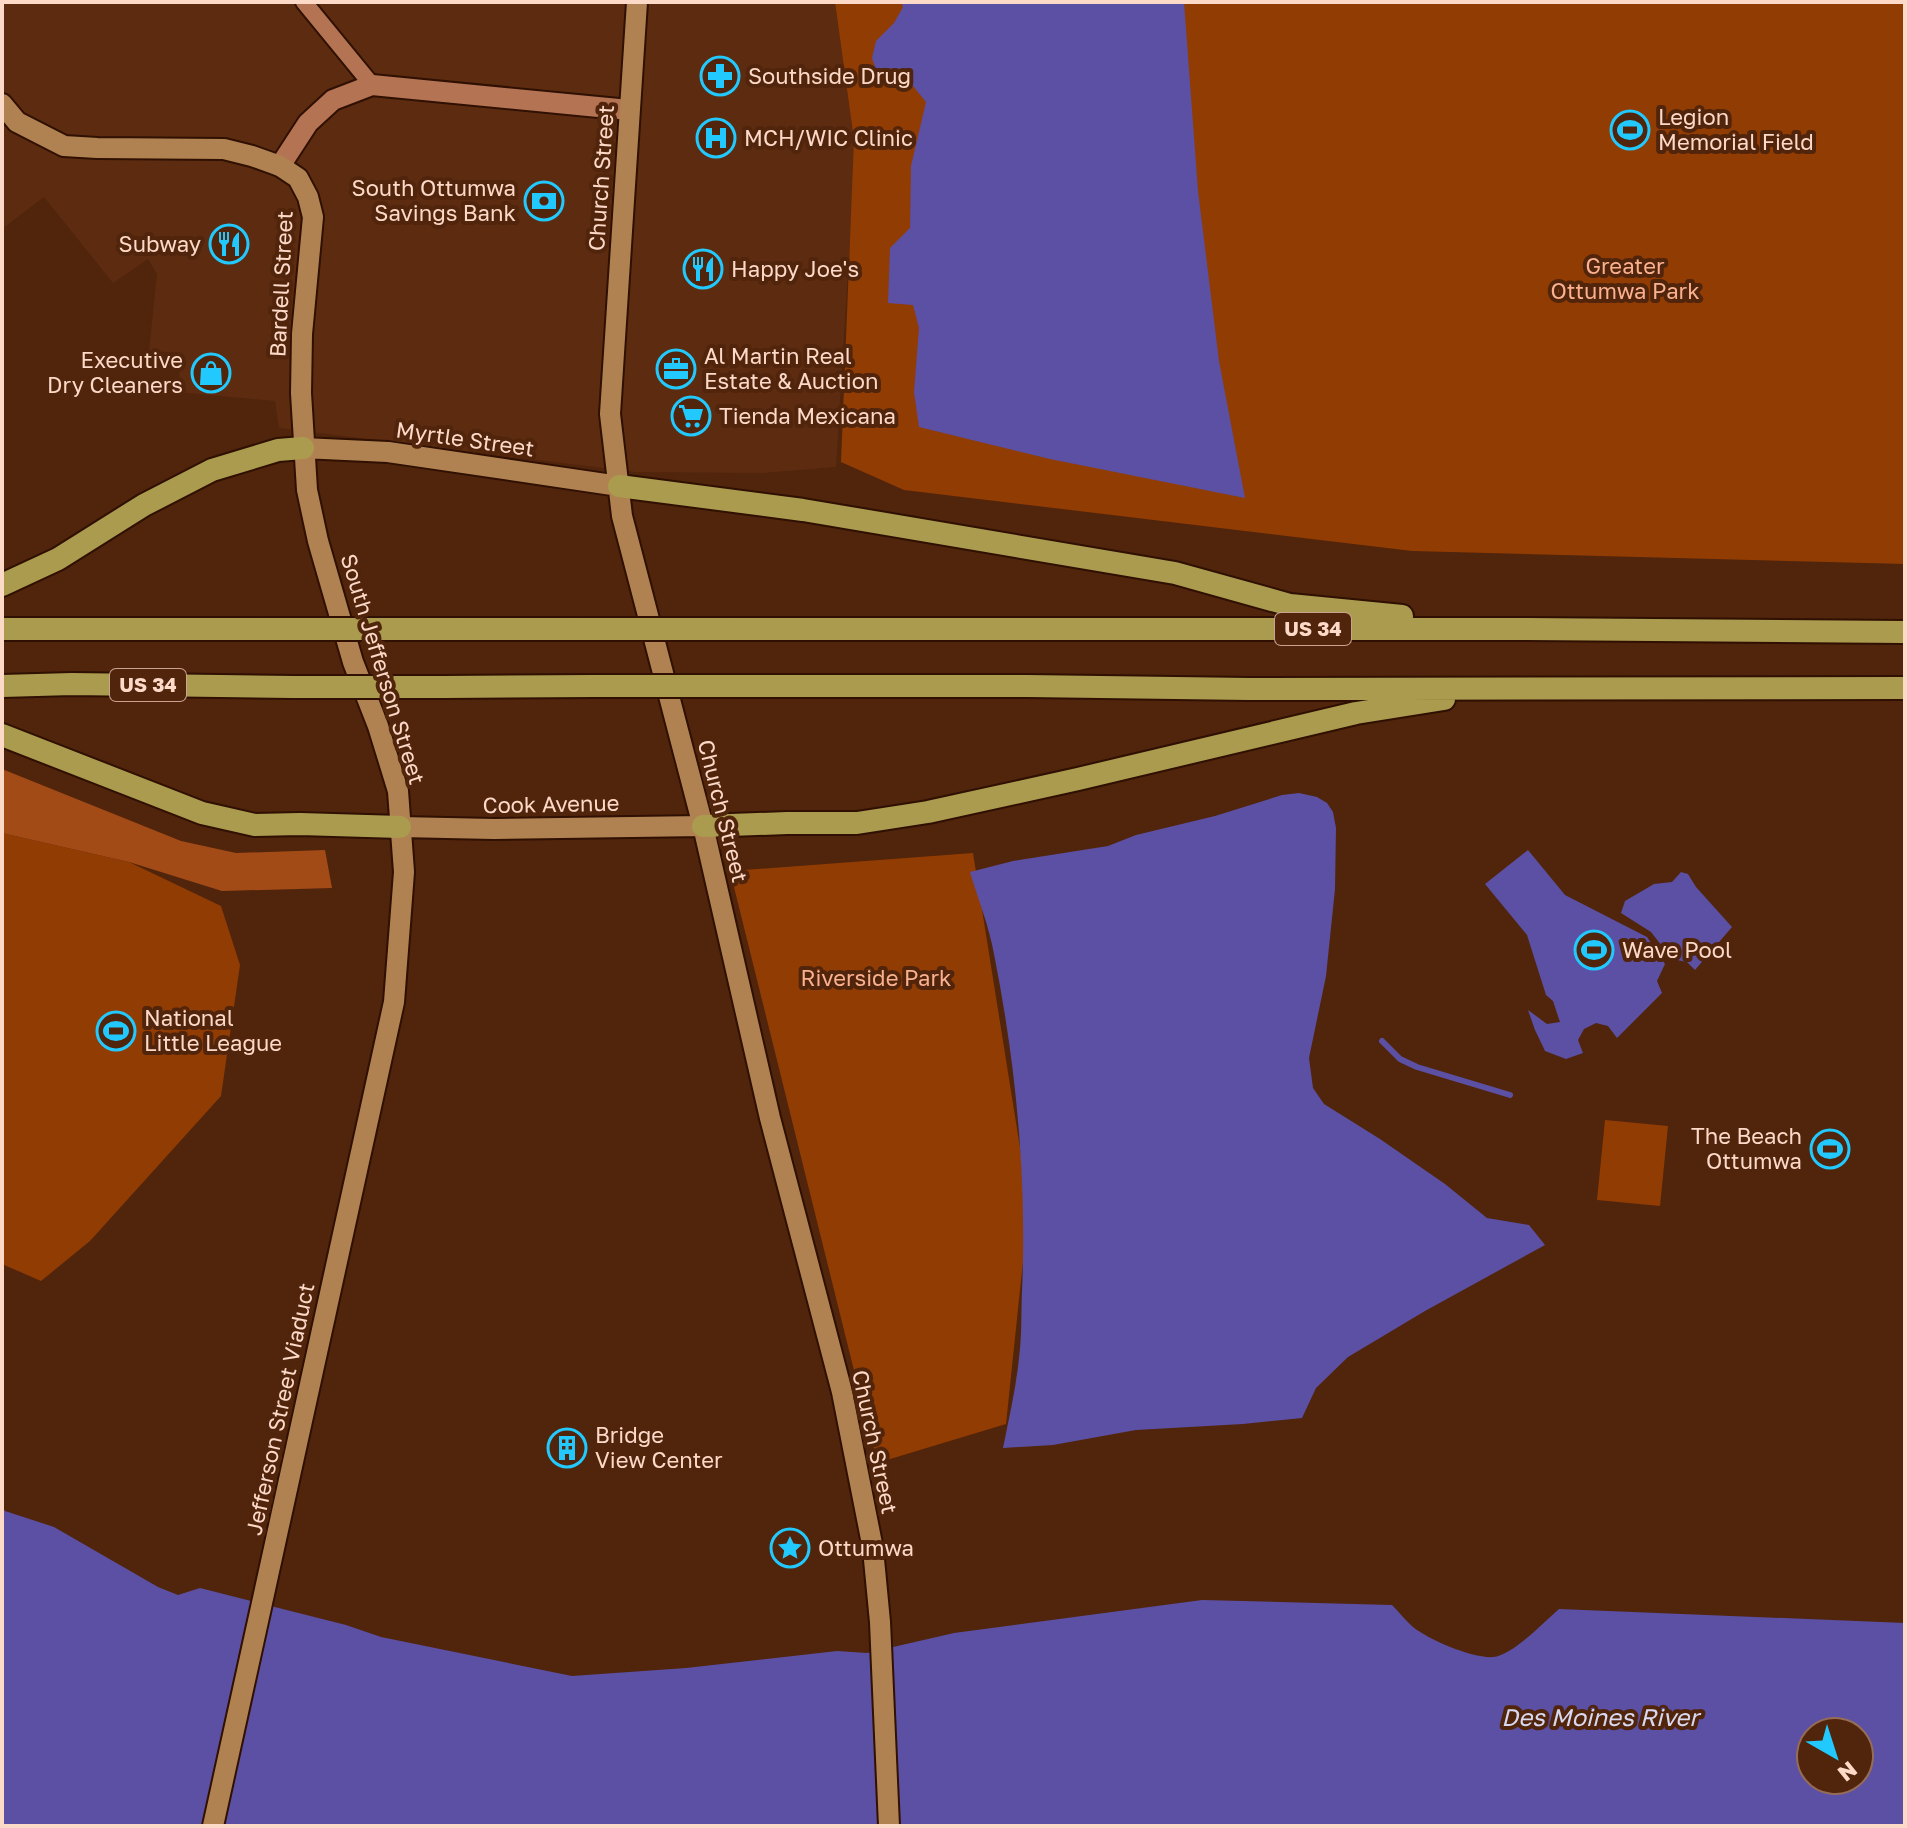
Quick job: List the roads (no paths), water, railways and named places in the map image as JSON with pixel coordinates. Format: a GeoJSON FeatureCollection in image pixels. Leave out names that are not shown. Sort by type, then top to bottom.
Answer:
{"type":"FeatureCollection","features":[{"type":"Feature","properties":{"kind":"highway"},"geometry":{"type":"LineString","coordinates":[[2,585],[58,559],[144,505],[212,470],[278,450],[303,448]]}},
{"type":"Feature","properties":{"kind":"highway"},"geometry":{"type":"LineString","coordinates":[[619,486],[803,510],[1068,554],[1175,573],[1290,605],[1527,629]]}},
{"type":"Feature","properties":{"kind":"highway","name":"US 34"},"geometry":{"type":"LineString","coordinates":[[2,629],[1527,629],[1905,632]]}},
{"type":"Feature","properties":{"kind":"highway","name":"US 34"},"geometry":{"type":"LineString","coordinates":[[2,686],[1905,688]]}},
{"type":"Feature","properties":{"kind":"highway"},"geometry":{"type":"LineString","coordinates":[[703,826],[857,823],[928,812],[1356,713],[1512,687]]}},
{"type":"Feature","properties":{"kind":"highway"},"geometry":{"type":"LineString","coordinates":[[2,735],[202,813],[255,825],[400,827]]}},
{"type":"Feature","properties":{"kind":"main road","name":"Church Street"},"geometry":{"type":"LineString","coordinates":[[637,2],[610,414],[622,516],[703,826],[770,1118],[842,1392],[873,1549],[880,1622],[889,1826]]}},
{"type":"Feature","properties":{"kind":"main road"},"geometry":{"type":"LineString","coordinates":[[2,104],[17,122],[64,146],[224,149],[280,166]]}},
{"type":"Feature","properties":{"kind":"main road","name":"Bardell Street"},"geometry":{"type":"LineString","coordinates":[[280,166],[298,178],[308,197],[313,217],[302,334],[303,448]]}},
{"type":"Feature","properties":{"kind":"main road","name":"Myrtle Street"},"geometry":{"type":"LineString","coordinates":[[303,448],[388,452],[619,486]]}},
{"type":"Feature","properties":{"kind":"main road","name":"South Jefferson Street"},"geometry":{"type":"LineString","coordinates":[[303,448],[307,490],[318,541],[353,662],[378,726],[398,791],[404,872],[394,1002]]}},
{"type":"Feature","properties":{"kind":"main road","name":"Cook Avenue"},"geometry":{"type":"LineString","coordinates":[[400,827],[703,826]]}},
{"type":"Feature","properties":{"kind":"main road","name":"Jefferson Street Viaduct"},"geometry":{"type":"LineString","coordinates":[[213,1826],[394,1002]]}},
{"type":"Feature","properties":{"kind":"street"},"geometry":{"type":"LineString","coordinates":[[304,2],[372,85]]}},
{"type":"Feature","properties":{"kind":"street"},"geometry":{"type":"LineString","coordinates":[[280,166],[308,123],[333,100],[372,85],[629,110]]}},
{"type":"Feature","properties":{"kind":"water"},"geometry":{"type":"Polygon","coordinates":[[[901,2],[1184,2],[1198,191],[1219,361],[1245,498],[1050,459],[919,427],[914,392],[919,328],[913,305],[888,303],[890,248],[910,228],[911,166],[926,102],[913,86],[894,86],[878,76],[872,58],[876,41],[894,23],[903,7],[901,2]]]}},
{"type":"Feature","properties":{"kind":"water"},"geometry":{"type":"Polygon","coordinates":[[[1299,793],[1327,803],[1333,812],[1336,828],[1335,889],[1326,976],[1309,1058],[1313,1088],[1324,1104],[1445,1184],[1487,1218],[1529,1225],[1545,1245],[1348,1357],[1316,1388],[1302,1418],[1136,1430],[1053,1445],[1003,1448],[1021,1341],[1021,1164],[1014,1079],[1002,996],[989,933],[970,872],[1013,861],[1108,846],[1136,835],[1299,793]]]}},
{"type":"Feature","properties":{"kind":"water","name":"Wave Pool"},"geometry":{"type":"Polygon","coordinates":[[[1528,850],[1565,895],[1647,937],[1665,964],[1657,981],[1662,993],[1617,1038],[1608,1026],[1596,1023],[1584,1029],[1578,1040],[1583,1053],[1566,1059],[1545,1051],[1528,1010],[1547,1024],[1560,1022],[1553,1001],[1546,995],[1527,935],[1485,884],[1528,850]]]}},
{"type":"Feature","properties":{"kind":"water"},"geometry":{"type":"Polygon","coordinates":[[[1681,872],[1688,874],[1732,927],[1695,970],[1687,962],[1672,959],[1651,932],[1621,913],[1625,901],[1654,884],[1672,882],[1681,872]]]}},
{"type":"Feature","properties":{"kind":"water","name":"Des Moines River"},"geometry":{"type":"Polygon","coordinates":[[[2,1507],[5,1511],[54,1527],[158,1587],[178,1595],[200,1588],[346,1625],[381,1637],[572,1676],[686,1668],[837,1651],[867,1653],[954,1633],[1202,1600],[1392,1605],[1413,1627],[1430,1637],[1452,1648],[1485,1657],[1502,1655],[1510,1650],[1559,1609],[1905,1623],[1905,1826],[2,1826],[2,1507]]]}},
{"type":"Feature","properties":{"kind":"waterway"},"geometry":{"type":"LineString","coordinates":[[1382,1041],[1400,1059],[1417,1067],[1510,1095]]}},
{"type":"Feature","properties":{"kind":"place","name":"Southside Drug"},"geometry":{"type":"Point","coordinates":[720,76]}},
{"type":"Feature","properties":{"kind":"place","name":"Legion Memorial Field"},"geometry":{"type":"Point","coordinates":[1630,130]}},
{"type":"Feature","properties":{"kind":"place","name":"MCH/WIC Clinic"},"geometry":{"type":"Point","coordinates":[716,138]}},
{"type":"Feature","properties":{"kind":"place","name":"South Ottumwa Savings Bank"},"geometry":{"type":"Point","coordinates":[544,201]}},
{"type":"Feature","properties":{"kind":"place","name":"Subway"},"geometry":{"type":"Point","coordinates":[229,244]}},
{"type":"Feature","properties":{"kind":"place","name":"Happy Joe's"},"geometry":{"type":"Point","coordinates":[703,269]}},
{"type":"Feature","properties":{"kind":"place","name":"Al Martin Real Estate & Auction"},"geometry":{"type":"Point","coordinates":[676,369]}},
{"type":"Feature","properties":{"kind":"place","name":"Executive Dry Cleaners"},"geometry":{"type":"Point","coordinates":[211,373]}},
{"type":"Feature","properties":{"kind":"place","name":"Tienda Mexicana"},"geometry":{"type":"Point","coordinates":[691,416]}},
{"type":"Feature","properties":{"kind":"place","name":"Wave Pool"},"geometry":{"type":"Point","coordinates":[1594,950]}},
{"type":"Feature","properties":{"kind":"place","name":"National Little League"},"geometry":{"type":"Point","coordinates":[116,1031]}},
{"type":"Feature","properties":{"kind":"place","name":"The Beach Ottumwa"},"geometry":{"type":"Point","coordinates":[1830,1149]}},
{"type":"Feature","properties":{"kind":"place","name":"Bridge View Center"},"geometry":{"type":"Point","coordinates":[567,1448]}},
{"type":"Feature","properties":{"kind":"place","name":"Ottumwa"},"geometry":{"type":"Point","coordinates":[790,1548]}},
{"type":"Feature","properties":{"kind":"park label","name":"Greater Ottumwa Park"},"geometry":{"type":"Point","coordinates":[1625,278]}},
{"type":"Feature","properties":{"kind":"park label","name":"Riverside Park"},"geometry":{"type":"Point","coordinates":[876,978]}}]}
